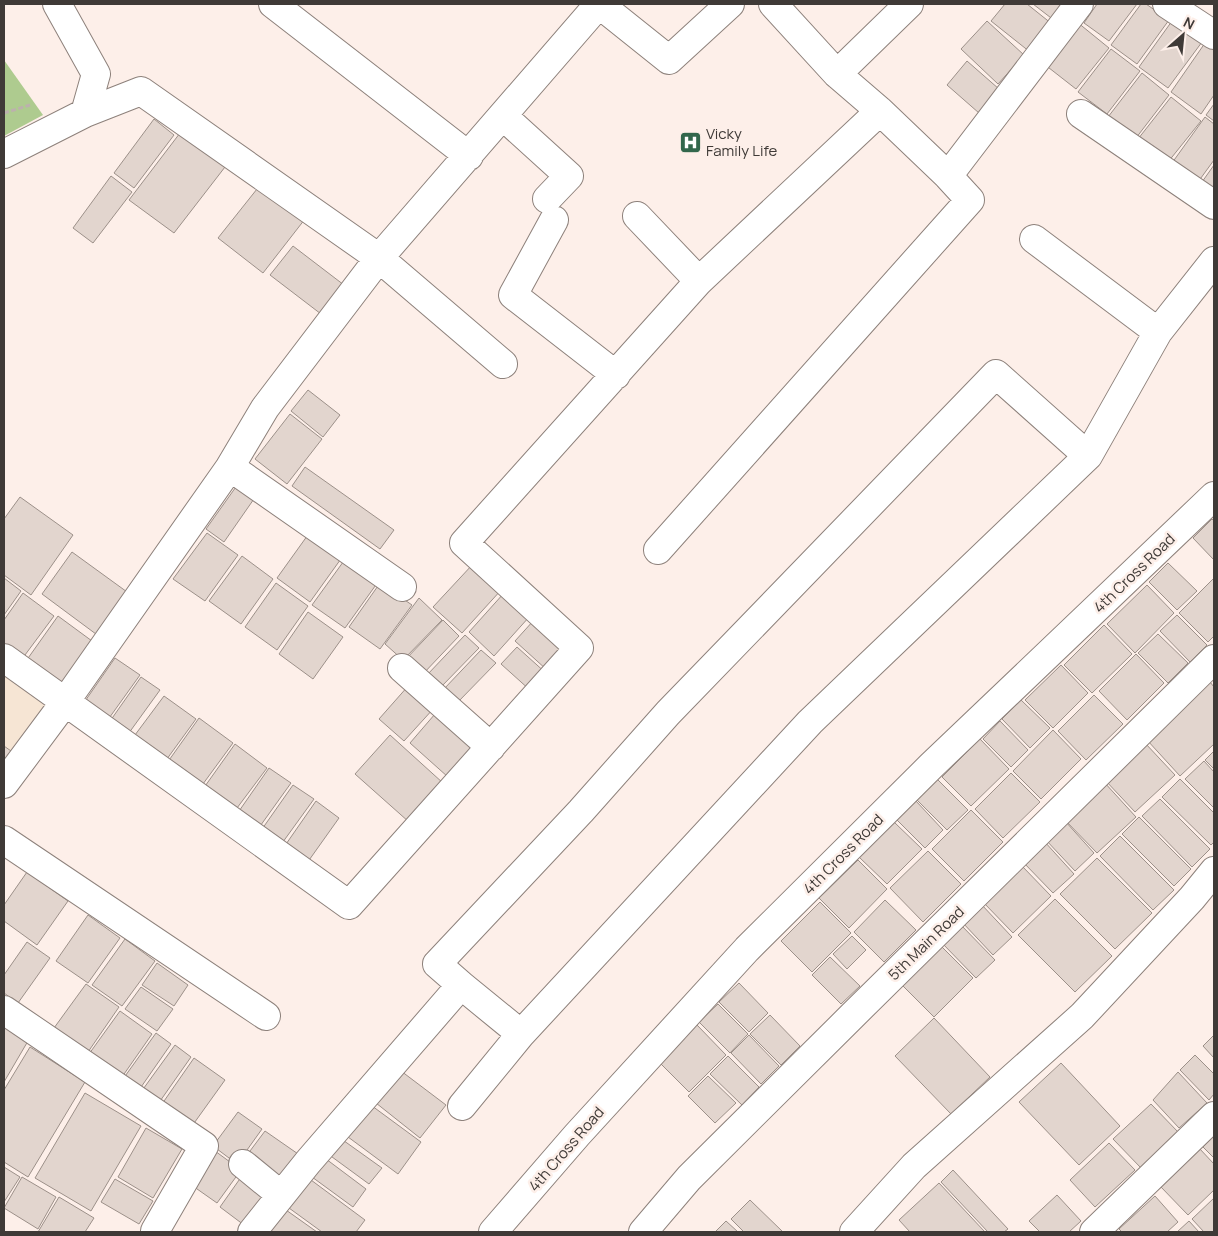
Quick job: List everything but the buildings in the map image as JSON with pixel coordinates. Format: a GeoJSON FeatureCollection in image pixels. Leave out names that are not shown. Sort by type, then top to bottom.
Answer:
{"type":"FeatureCollection","features":[{"type":"Feature","properties":{"kind":"street"},"geometry":{"type":"LineString","coordinates":[[57,4],[96,74],[85,113]]}},
{"type":"Feature","properties":{"kind":"street"},"geometry":{"type":"LineString","coordinates":[[273,4],[469,156]]}},
{"type":"Feature","properties":{"kind":"street"},"geometry":{"type":"LineString","coordinates":[[4,784],[65,702],[230,467],[265,408],[379,258],[599,4],[669,60],[730,4]]}},
{"type":"Feature","properties":{"kind":"street"},"geometry":{"type":"LineString","coordinates":[[658,550],[970,200],[948,176],[880,111],[837,74],[773,4]]}},
{"type":"Feature","properties":{"kind":"street"},"geometry":{"type":"LineString","coordinates":[[837,74],[909,4]]}},
{"type":"Feature","properties":{"kind":"street"},"geometry":{"type":"LineString","coordinates":[[948,176],[1079,4]]}},
{"type":"Feature","properties":{"kind":"street"},"geometry":{"type":"LineString","coordinates":[[1167,4],[1214,35]]}},
{"type":"Feature","properties":{"kind":"street"},"geometry":{"type":"LineString","coordinates":[[4,154],[85,113],[141,91],[379,258],[503,364]]}},
{"type":"Feature","properties":{"kind":"street"},"geometry":{"type":"LineString","coordinates":[[4,658],[349,905],[580,648],[464,543],[699,281],[880,111]]}},
{"type":"Feature","properties":{"kind":"street"},"geometry":{"type":"LineString","coordinates":[[1081,114],[1214,206]]}},
{"type":"Feature","properties":{"kind":"street"},"geometry":{"type":"LineString","coordinates":[[503,116],[569,176],[551,209],[513,296],[616,375]]}},
{"type":"Feature","properties":{"kind":"street"},"geometry":{"type":"LineString","coordinates":[[637,216],[699,281]]}},
{"type":"Feature","properties":{"kind":"street"},"geometry":{"type":"LineString","coordinates":[[1034,239],[1158,332]]}},
{"type":"Feature","properties":{"kind":"street"},"geometry":{"type":"LineString","coordinates":[[462,1106],[521,1034],[810,722],[1088,456],[1158,332],[1214,261]]}},
{"type":"Feature","properties":{"kind":"street"},"geometry":{"type":"LineString","coordinates":[[521,1034],[437,964],[581,811],[668,713],[996,374],[1088,456]]}},
{"type":"Feature","properties":{"kind":"street"},"geometry":{"type":"LineString","coordinates":[[230,467],[402,587]]}},
{"type":"Feature","properties":{"kind":"street","name":"4th Cross Road"},"geometry":{"type":"LineString","coordinates":[[493,1232],[577,1135],[747,949],[931,766],[1214,496]]}},
{"type":"Feature","properties":{"kind":"street","name":"5th Main Road"},"geometry":{"type":"LineString","coordinates":[[643,1232],[689,1178],[1214,659]]}},
{"type":"Feature","properties":{"kind":"street"},"geometry":{"type":"LineString","coordinates":[[402,668],[491,747]]}},
{"type":"Feature","properties":{"kind":"street"},"geometry":{"type":"LineString","coordinates":[[4,840],[266,1016]]}},
{"type":"Feature","properties":{"kind":"street"},"geometry":{"type":"LineString","coordinates":[[854,1232],[914,1166],[1082,1016],[1192,898],[1214,871]]}},
{"type":"Feature","properties":{"kind":"street"},"geometry":{"type":"LineString","coordinates":[[252,1232],[280,1195],[461,984]]}},
{"type":"Feature","properties":{"kind":"street"},"geometry":{"type":"LineString","coordinates":[[4,1010],[204,1146],[156,1232]]}},
{"type":"Feature","properties":{"kind":"street"},"geometry":{"type":"LineString","coordinates":[[1094,1232],[1214,1116]]}},
{"type":"Feature","properties":{"kind":"street"},"geometry":{"type":"LineString","coordinates":[[243,1164],[280,1195]]}},
{"type":"Feature","properties":{"kind":"shaded area"},"geometry":{"type":"Polygon","coordinates":[[[4,672],[49,705],[4,766],[4,672]]]}},
{"type":"Feature","properties":{"kind":"green space"},"geometry":{"type":"Polygon","coordinates":[[[4,60],[43,115],[4,136],[4,60]]]}},
{"type":"Feature","properties":{"kind":"place","name":"Vicky Family Life"},"geometry":{"type":"Point","coordinates":[690,142]}}]}
